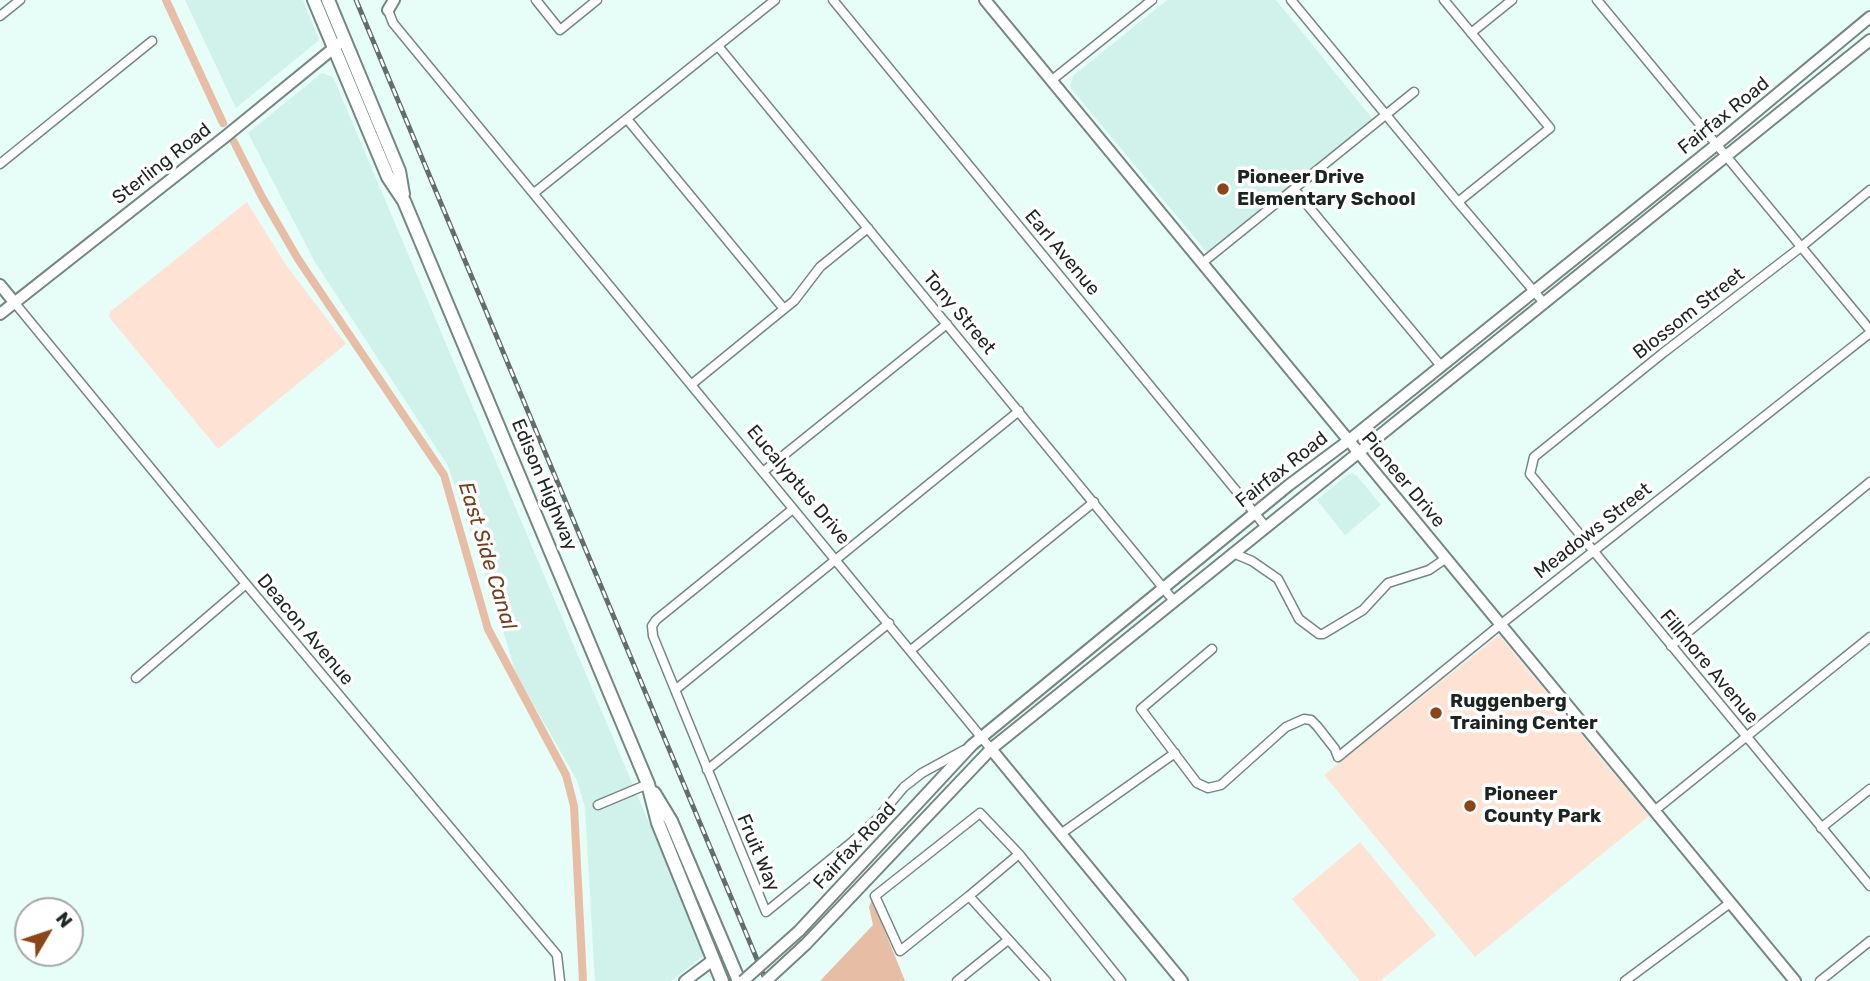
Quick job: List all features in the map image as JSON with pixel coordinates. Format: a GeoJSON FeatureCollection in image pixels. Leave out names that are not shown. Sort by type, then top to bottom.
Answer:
{"type":"FeatureCollection","features":[{"type":"Feature","properties":{"kind":"main road","name":"Edison Highway"},"geometry":{"type":"LineString","coordinates":[[314,0],[339,43]]}},
{"type":"Feature","properties":{"kind":"main road","name":"Edison Highway"},"geometry":{"type":"LineString","coordinates":[[328,0],[339,43],[388,177],[404,201],[648,784],[658,823],[722,981]]}},
{"type":"Feature","properties":{"kind":"main road","name":"Pioneer Drive"},"geometry":{"type":"LineString","coordinates":[[985,0],[1795,981]]}},
{"type":"Feature","properties":{"kind":"main road","name":"Fairfax Road"},"geometry":{"type":"LineString","coordinates":[[741,981],[799,932],[977,742],[1255,513],[1716,145],[1870,17]]}},
{"type":"Feature","properties":{"kind":"main road","name":"Fairfax Road"},"geometry":{"type":"LineString","coordinates":[[766,981],[806,944],[991,749],[1870,40]]}},
{"type":"Feature","properties":{"kind":"main road","name":"Sterling Road"},"geometry":{"type":"LineString","coordinates":[[0,314],[339,43]]}},
{"type":"Feature","properties":{"kind":"main road"},"geometry":{"type":"LineString","coordinates":[[0,285],[14,302]]}},
{"type":"Feature","properties":{"kind":"main road","name":"Eucalyptus Drive"},"geometry":{"type":"LineString","coordinates":[[991,749],[1182,981]]}},
{"type":"Feature","properties":{"kind":"main road","name":"Edison Highway"},"geometry":{"type":"LineString","coordinates":[[648,784],[671,821],[741,981]]}},
{"type":"Feature","properties":{"kind":"main road"},"geometry":{"type":"LineString","coordinates":[[685,981],[713,960]]}},
{"type":"Feature","properties":{"kind":"street"},"geometry":{"type":"LineString","coordinates":[[0,16],[20,0]]}},
{"type":"Feature","properties":{"kind":"street"},"geometry":{"type":"LineString","coordinates":[[536,0],[560,30],[597,0]]}},
{"type":"Feature","properties":{"kind":"street"},"geometry":{"type":"LineString","coordinates":[[534,193],[775,0]]}},
{"type":"Feature","properties":{"kind":"street","name":"Earl Avenue"},"geometry":{"type":"LineString","coordinates":[[833,0],[1266,527]]}},
{"type":"Feature","properties":{"kind":"street"},"geometry":{"type":"LineString","coordinates":[[1052,80],[1152,0]]}},
{"type":"Feature","properties":{"kind":"street"},"geometry":{"type":"LineString","coordinates":[[1291,0],[1544,303]]}},
{"type":"Feature","properties":{"kind":"street"},"geometry":{"type":"LineString","coordinates":[[1444,0],[1550,128],[1458,202]]}},
{"type":"Feature","properties":{"kind":"street"},"geometry":{"type":"LineString","coordinates":[[1471,33],[1512,0]]}},
{"type":"Feature","properties":{"kind":"street"},"geometry":{"type":"LineString","coordinates":[[1597,0],[1870,332]]}},
{"type":"Feature","properties":{"kind":"street","name":"Eucalyptus Drive"},"geometry":{"type":"LineString","coordinates":[[391,5],[393,23],[911,650],[977,742],[991,749]]}},
{"type":"Feature","properties":{"kind":"street"},"geometry":{"type":"LineString","coordinates":[[0,164],[152,41]]}},
{"type":"Feature","properties":{"kind":"street","name":"Tony Street"},"geometry":{"type":"LineString","coordinates":[[718,46],[1174,601]]}},
{"type":"Feature","properties":{"kind":"street"},"geometry":{"type":"LineString","coordinates":[[1202,263],[1414,92]]}},
{"type":"Feature","properties":{"kind":"street"},"geometry":{"type":"LineString","coordinates":[[627,119],[784,309]]}},
{"type":"Feature","properties":{"kind":"street"},"geometry":{"type":"LineString","coordinates":[[1294,189],[1441,366]]}},
{"type":"Feature","properties":{"kind":"street","name":"Blossom Street"},"geometry":{"type":"LineString","coordinates":[[1531,466],[1534,457],[1545,448],[1870,190]]}},
{"type":"Feature","properties":{"kind":"street"},"geometry":{"type":"LineString","coordinates":[[692,384],[794,301],[820,267],[868,228]]}},
{"type":"Feature","properties":{"kind":"street","name":"Deacon Avenue"},"geometry":{"type":"LineString","coordinates":[[14,302],[246,584],[557,954],[560,981]]}},
{"type":"Feature","properties":{"kind":"street"},"geometry":{"type":"LineString","coordinates":[[764,471],[947,324]]}},
{"type":"Feature","properties":{"kind":"street","name":"Meadows Street"},"geometry":{"type":"LineString","coordinates":[[1175,753],[1197,783],[1208,788],[1221,785],[1286,727],[1298,720],[1311,720],[1326,736],[1338,757],[1870,332]]}},
{"type":"Feature","properties":{"kind":"street"},"geometry":{"type":"LineString","coordinates":[[675,690],[1019,411]]}},
{"type":"Feature","properties":{"kind":"street","name":"Fillmore Avenue"},"geometry":{"type":"LineString","coordinates":[[1531,466],[1530,474],[1870,886]]}},
{"type":"Feature","properties":{"kind":"street"},"geometry":{"type":"LineString","coordinates":[[1671,646],[1870,482]]}},
{"type":"Feature","properties":{"kind":"street"},"geometry":{"type":"LineString","coordinates":[[911,650],[1094,502]]}},
{"type":"Feature","properties":{"kind":"street","name":"Fruit Way"},"geometry":{"type":"LineString","coordinates":[[793,509],[652,626],[653,636],[766,912],[852,842],[877,819],[904,787],[977,742]]}},
{"type":"Feature","properties":{"kind":"street"},"geometry":{"type":"LineString","coordinates":[[1233,553],[1252,561],[1278,579],[1299,619],[1319,634],[1363,610],[1388,583],[1429,570],[1446,559]]}},
{"type":"Feature","properties":{"kind":"street"},"geometry":{"type":"LineString","coordinates":[[136,678],[246,584]]}},
{"type":"Feature","properties":{"kind":"street"},"geometry":{"type":"LineString","coordinates":[[707,770],[889,623]]}},
{"type":"Feature","properties":{"kind":"street"},"geometry":{"type":"LineString","coordinates":[[1654,811],[1870,637]]}},
{"type":"Feature","properties":{"kind":"street"},"geometry":{"type":"LineString","coordinates":[[1062,834],[1175,753],[1141,709],[1212,649]]}},
{"type":"Feature","properties":{"kind":"street"},"geometry":{"type":"LineString","coordinates":[[598,805],[648,784]]}},
{"type":"Feature","properties":{"kind":"street"},"geometry":{"type":"LineString","coordinates":[[1821,828],[1870,789]]}},
{"type":"Feature","properties":{"kind":"street"},"geometry":{"type":"LineString","coordinates":[[1018,854],[900,951],[875,896],[980,813],[1018,854],[1121,981]]}},
{"type":"Feature","properties":{"kind":"street"},"geometry":{"type":"LineString","coordinates":[[969,896],[1046,981]]}},
{"type":"Feature","properties":{"kind":"street"},"geometry":{"type":"LineString","coordinates":[[1625,981],[1730,903]]}},
{"type":"Feature","properties":{"kind":"street"},"geometry":{"type":"LineString","coordinates":[[957,981],[1008,940]]}},
{"type":"Feature","properties":{"kind":"street"},"geometry":{"type":"LineString","coordinates":[[1820,981],[1870,941]]}},
{"type":"Feature","properties":{"kind":"shaded area"},"geometry":{"type":"Polygon","coordinates":[[[185,0],[303,0],[319,40],[236,108],[185,0]]]}},
{"type":"Feature","properties":{"kind":"shaded area","name":"Pioneer Drive Elementary School"},"geometry":{"type":"Polygon","coordinates":[[[1167,0],[1276,0],[1375,122],[1210,256],[1070,87],[1073,76],[1167,0]]]}},
{"type":"Feature","properties":{"kind":"shaded area"},"geometry":{"type":"Polygon","coordinates":[[[322,73],[333,77],[705,955],[671,981],[595,981],[585,808],[577,780],[516,674],[448,466],[315,262],[248,133],[322,73]]]}},
{"type":"Feature","properties":{"kind":"shaded area"},"geometry":{"type":"Polygon","coordinates":[[[247,202],[286,265],[346,344],[218,449],[109,317],[110,312],[247,202]]]}},
{"type":"Feature","properties":{"kind":"shaded area"},"geometry":{"type":"Polygon","coordinates":[[[1352,473],[1381,505],[1345,535],[1317,500],[1352,473]]]}},
{"type":"Feature","properties":{"kind":"shaded area"},"geometry":{"type":"Polygon","coordinates":[[[1499,635],[1649,816],[1475,957],[1324,775],[1499,635]]]}},
{"type":"Feature","properties":{"kind":"shaded area"},"geometry":{"type":"Polygon","coordinates":[[[1360,842],[1436,935],[1380,981],[1360,981],[1292,899],[1360,842]]]}},
{"type":"Feature","properties":{"kind":"shaded area"},"geometry":{"type":"Polygon","coordinates":[[[872,899],[905,981],[820,981],[873,925],[869,907],[872,899]]]}},
{"type":"Feature","properties":{"kind":"waterway","name":"East Side Canal"},"geometry":{"type":"LineString","coordinates":[[166,0],[223,123]]}},
{"type":"Feature","properties":{"kind":"waterway","name":"East Side Canal"},"geometry":{"type":"LineString","coordinates":[[234,142],[298,259],[444,475],[488,629],[566,775],[574,806],[583,981]]}},
{"type":"Feature","properties":{"kind":"railway"},"geometry":{"type":"LineString","coordinates":[[356,0],[766,981]]}},
{"type":"Feature","properties":{"kind":"place","name":"Pioneer Drive Elementary School"},"geometry":{"type":"Point","coordinates":[1223,189]}},
{"type":"Feature","properties":{"kind":"place","name":"Ruggenberg Training Center"},"geometry":{"type":"Point","coordinates":[1436,713]}},
{"type":"Feature","properties":{"kind":"place","name":"Pioneer County Park"},"geometry":{"type":"Point","coordinates":[1470,806]}}]}
